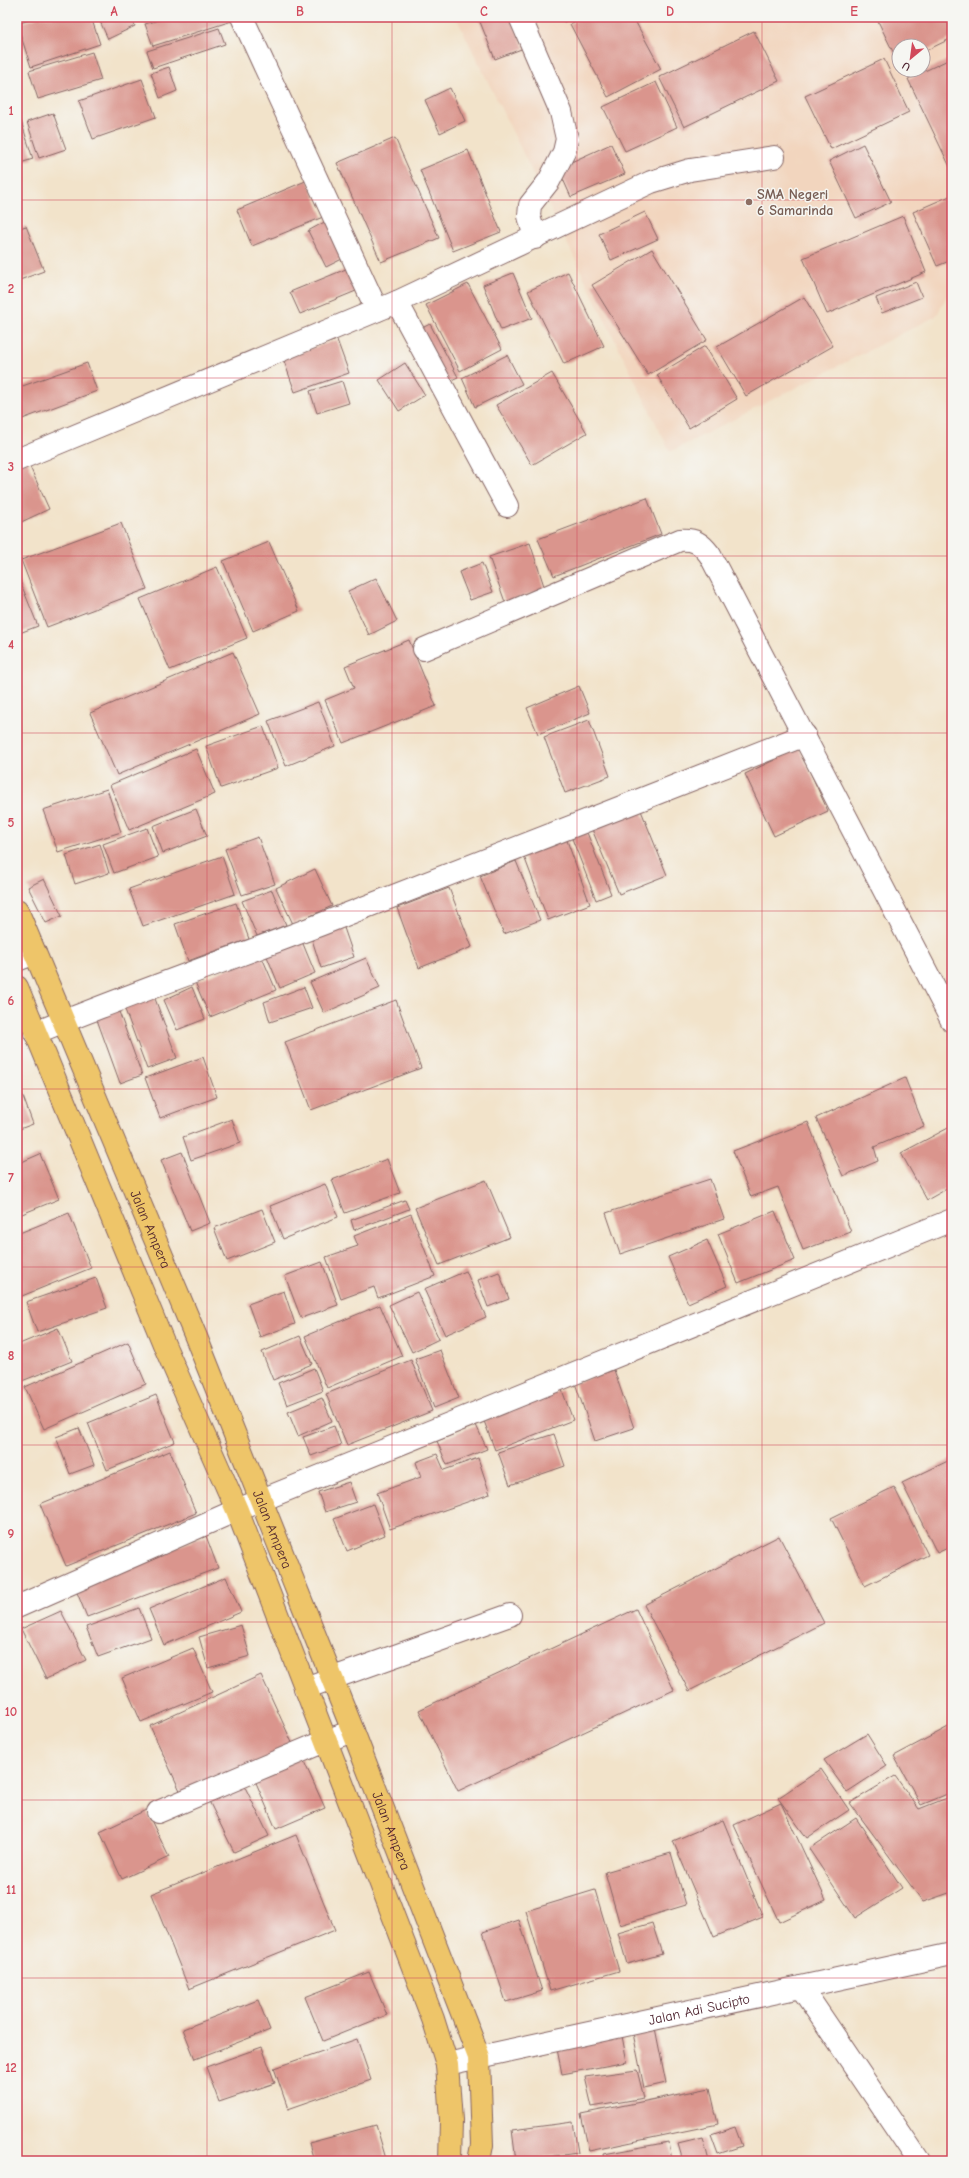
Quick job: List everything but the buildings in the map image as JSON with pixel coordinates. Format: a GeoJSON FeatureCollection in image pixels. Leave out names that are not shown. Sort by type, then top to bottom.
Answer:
{"type":"FeatureCollection","features":[{"type":"Feature","properties":{"kind":"main road","name":"Jalan Ampera"},"geometry":{"type":"LineString","coordinates":[[17,910],[26,956],[64,1021],[262,1501],[480,2057],[482,2145],[479,2161]]}},
{"type":"Feature","properties":{"kind":"main road","name":"Jalan Ampera"},"geometry":{"type":"LineString","coordinates":[[17,988],[166,1349],[237,1510],[433,2019],[447,2064],[452,2120],[450,2161]]}},
{"type":"Feature","properties":{"kind":"street"},"geometry":{"type":"LineString","coordinates":[[242,17],[377,310]]}},
{"type":"Feature","properties":{"kind":"street"},"geometry":{"type":"LineString","coordinates":[[520,17],[561,112],[567,139],[564,152],[549,181],[530,205],[529,216],[535,238]]}},
{"type":"Feature","properties":{"kind":"street"},"geometry":{"type":"LineString","coordinates":[[17,460],[397,302],[535,238],[650,182],[690,170],[774,157]]}},
{"type":"Feature","properties":{"kind":"street"},"geometry":{"type":"LineString","coordinates":[[397,302],[507,506]]}},
{"type":"Feature","properties":{"kind":"street"},"geometry":{"type":"LineString","coordinates":[[424,649],[680,540],[693,539],[703,546],[710,555],[805,735],[952,1021]]}},
{"type":"Feature","properties":{"kind":"street"},"geometry":{"type":"LineString","coordinates":[[35,1033],[427,884],[805,735]]}},
{"type":"Feature","properties":{"kind":"street"},"geometry":{"type":"LineString","coordinates":[[17,1607],[237,1510],[652,1340],[952,1220]]}},
{"type":"Feature","properties":{"kind":"street"},"geometry":{"type":"LineString","coordinates":[[305,1688],[510,1615]]}},
{"type":"Feature","properties":{"kind":"street"},"geometry":{"type":"LineString","coordinates":[[158,1812],[325,1741],[353,1731]]}},
{"type":"Feature","properties":{"kind":"street","name":"Jalan Adi Sucipto"},"geometry":{"type":"LineString","coordinates":[[447,2064],[952,1954]]}},
{"type":"Feature","properties":{"kind":"street"},"geometry":{"type":"LineString","coordinates":[[801,1987],[919,2161]]}},
{"type":"Feature","properties":{"kind":"shaded area","name":"SMA Negeri 6 Samarinda"},"geometry":{"type":"Polygon","coordinates":[[[456,17],[952,17],[952,287],[936,316],[670,452],[456,17]]]}},
{"type":"Feature","properties":{"kind":"place","name":"SMA Negeri 6 Samarinda"},"geometry":{"type":"Point","coordinates":[749,202]}}]}
